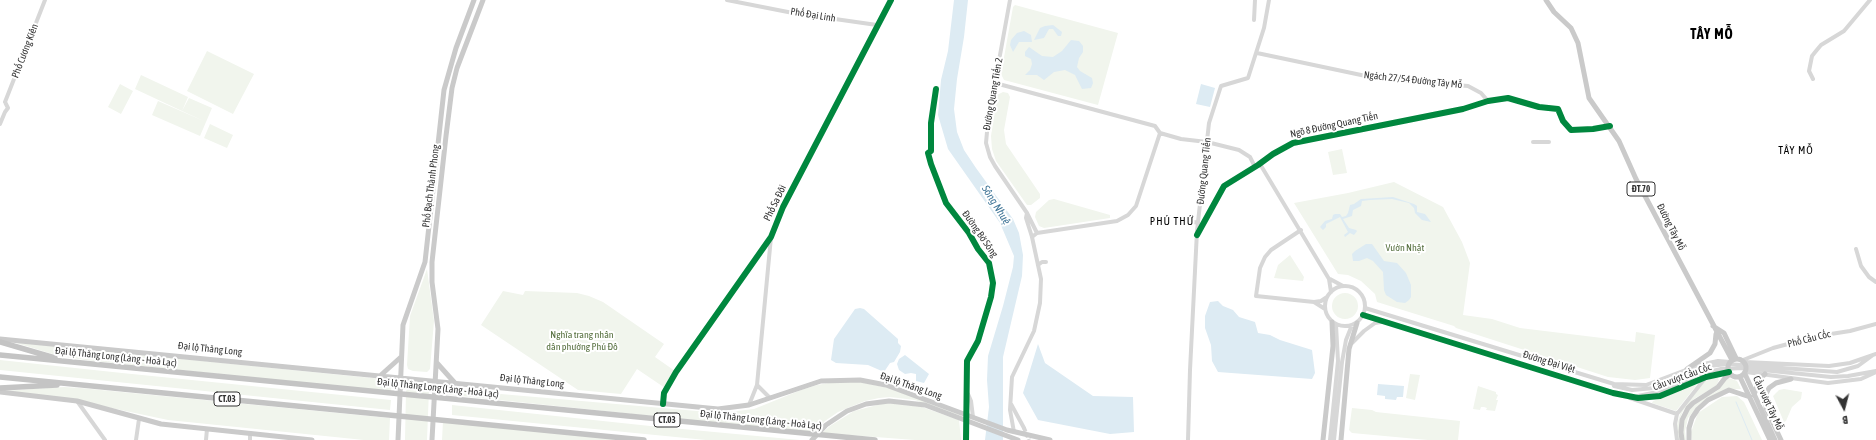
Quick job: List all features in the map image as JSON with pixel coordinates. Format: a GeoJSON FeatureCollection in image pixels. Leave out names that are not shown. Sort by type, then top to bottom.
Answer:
{"type":"FeatureCollection","features":[{"type":"Feature","properties":{"kind":"highway"},"geometry":{"type":"LineString","coordinates":[[0,340],[54,358],[89,363]]}},
{"type":"Feature","properties":{"kind":"highway","name":"Đại lộ Thăng Long (Láng - Hoà Lạc)"},"geometry":{"type":"LineString","coordinates":[[0,355],[875,440]]}},
{"type":"Feature","properties":{"kind":"highway","name":"CT.03"},"geometry":{"type":"LineString","coordinates":[[0,377],[644,440]]}},
{"type":"Feature","properties":{"kind":"highway"},"geometry":{"type":"LineString","coordinates":[[0,388],[81,384]]}},
{"type":"Feature","properties":{"kind":"main road","name":"Phố Bạch Thành Phong"},"geometry":{"type":"LineString","coordinates":[[398,440],[403,325],[425,262],[444,90],[460,37],[474,0]]}},
{"type":"Feature","properties":{"kind":"main road","name":"Phố Bạch Thành Phong"},"geometry":{"type":"LineString","coordinates":[[432,440],[438,329],[432,282],[432,262],[452,88],[457,68],[483,0]]}},
{"type":"Feature","properties":{"kind":"main road","name":"Đường Tây Mỗ"},"geometry":{"type":"LineString","coordinates":[[1546,0],[1554,12],[1571,28],[1580,50],[1589,98],[1610,126],[1636,180],[1716,333],[1733,360]]}},
{"type":"Feature","properties":{"kind":"main road"},"geometry":{"type":"LineString","coordinates":[[460,37],[467,40]]}},
{"type":"Feature","properties":{"kind":"main road"},"geometry":{"type":"LineString","coordinates":[[1341,440],[1349,349],[1357,323]]}},
{"type":"Feature","properties":{"kind":"main road"},"geometry":{"type":"LineString","coordinates":[[1323,440],[1334,324]]}},
{"type":"Feature","properties":{"kind":"main road","name":"Đường Tây Mỗ"},"geometry":{"type":"LineString","coordinates":[[1713,326],[1724,333],[1733,360]]}},
{"type":"Feature","properties":{"kind":"main road"},"geometry":{"type":"LineString","coordinates":[[1687,369],[1710,353],[1715,344],[1716,333]]}},
{"type":"Feature","properties":{"kind":"main road","name":"Đại lộ Thăng Long"},"geometry":{"type":"LineString","coordinates":[[0,340],[436,380],[718,409],[749,405],[821,381],[860,380],[886,384],[1007,430],[1050,440]]}},
{"type":"Feature","properties":{"kind":"main road"},"geometry":{"type":"LineString","coordinates":[[381,376],[401,357]]}},
{"type":"Feature","properties":{"kind":"main road"},"geometry":{"type":"LineString","coordinates":[[1682,440],[1682,420],[1688,408],[1693,403],[1718,388],[1729,373],[1728,366],[1733,360],[1744,361],[1747,367],[1744,374],[1735,377],[1729,373]]}},
{"type":"Feature","properties":{"kind":"main road"},"geometry":{"type":"LineString","coordinates":[[437,363],[454,382]]}},
{"type":"Feature","properties":{"kind":"main road","name":"Cầu vượt Tây Mỗ"},"geometry":{"type":"LineString","coordinates":[[1744,374],[1770,440]]}},
{"type":"Feature","properties":{"kind":"main road"},"geometry":{"type":"LineString","coordinates":[[1689,440],[1689,428],[1692,418],[1698,409],[1708,400],[1729,390],[1752,396],[1765,374]]}},
{"type":"Feature","properties":{"kind":"main road"},"geometry":{"type":"LineString","coordinates":[[1781,440],[1766,408],[1766,394],[1769,388],[1776,383],[1791,379]]}},
{"type":"Feature","properties":{"kind":"main road"},"geometry":{"type":"LineString","coordinates":[[0,392],[76,401],[161,424],[312,440]]}},
{"type":"Feature","properties":{"kind":"main road"},"geometry":{"type":"LineString","coordinates":[[812,440],[834,419],[853,408],[866,404],[889,401],[920,404],[1008,438],[1018,440]]}},
{"type":"Feature","properties":{"kind":"main road","name":"Cầu vượt Tây Mỗ"},"geometry":{"type":"LineString","coordinates":[[1756,405],[1775,440]]}},
{"type":"Feature","properties":{"kind":"street","name":"Phố Cương Kiên"},"geometry":{"type":"LineString","coordinates":[[0,124],[8,106],[6,102],[45,0]]}},
{"type":"Feature","properties":{"kind":"street","name":"Phố Đại Linh"},"geometry":{"type":"LineString","coordinates":[[727,0],[793,13],[877,25]]}},
{"type":"Feature","properties":{"kind":"street","name":"Phố Sa Đôi"},"geometry":{"type":"LineString","coordinates":[[663,404],[664,393],[670,382],[759,252],[771,237],[783,207],[891,0]]}},
{"type":"Feature","properties":{"kind":"street","name":"Đường Quang Tiến 2"},"geometry":{"type":"LineString","coordinates":[[1010,0],[986,136],[987,150],[995,166],[1027,213],[1026,218],[1032,237],[1041,279],[1037,321],[1012,377],[1010,410],[1014,432]]}},
{"type":"Feature","properties":{"kind":"street"},"geometry":{"type":"LineString","coordinates":[[1254,20],[1256,0]]}},
{"type":"Feature","properties":{"kind":"street","name":"Đường Quang Tiến"},"geometry":{"type":"LineString","coordinates":[[1188,440],[1197,235],[1209,123],[1221,86],[1246,80],[1257,53],[1267,15],[1269,0]]}},
{"type":"Feature","properties":{"kind":"street"},"geometry":{"type":"LineString","coordinates":[[1813,79],[1810,70],[1812,56],[1821,45],[1844,31],[1870,0]]}},
{"type":"Feature","properties":{"kind":"street","name":"Ngách 27/54 Đường Tây Mỗ"},"geometry":{"type":"LineString","coordinates":[[1257,53],[1380,79],[1468,86],[1481,93],[1488,101]]}},
{"type":"Feature","properties":{"kind":"street"},"geometry":{"type":"LineString","coordinates":[[995,84],[1155,126],[1160,132],[1189,141],[1207,142],[1239,150],[1250,157],[1254,167]]}},
{"type":"Feature","properties":{"kind":"street","name":"Đường Bờ Sông"},"geometry":{"type":"LineString","coordinates":[[936,89],[931,123],[931,151],[928,153],[931,164],[946,203],[969,232],[978,249],[989,263],[993,282],[991,296],[978,341],[967,361],[967,392],[971,402],[973,417]]}},
{"type":"Feature","properties":{"kind":"street","name":"Ngõ 8 Đường Quang Tiến"},"geometry":{"type":"LineString","coordinates":[[1197,235],[1224,186],[1260,164],[1273,154],[1293,143],[1463,109],[1488,101],[1508,98],[1539,107],[1558,109],[1563,121],[1573,130],[1610,126]]}},
{"type":"Feature","properties":{"kind":"street"},"geometry":{"type":"LineString","coordinates":[[0,102],[6,102]]}},
{"type":"Feature","properties":{"kind":"street"},"geometry":{"type":"LineString","coordinates":[[1032,237],[1037,234],[1117,222],[1128,215],[1136,206],[1160,132]]}},
{"type":"Feature","properties":{"kind":"street"},"geometry":{"type":"LineString","coordinates":[[1533,142],[1549,142]]}},
{"type":"Feature","properties":{"kind":"street"},"geometry":{"type":"LineString","coordinates":[[1260,164],[1329,278],[1331,292]]}},
{"type":"Feature","properties":{"kind":"street"},"geometry":{"type":"LineString","coordinates":[[1027,213],[1037,234]]}},
{"type":"Feature","properties":{"kind":"street"},"geometry":{"type":"LineString","coordinates":[[1182,219],[1198,223]]}},
{"type":"Feature","properties":{"kind":"street"},"geometry":{"type":"LineString","coordinates":[[1301,230],[1271,250],[1265,257],[1260,268],[1256,296],[1314,302],[1321,301],[1331,292],[1343,286]]}},
{"type":"Feature","properties":{"kind":"street"},"geometry":{"type":"LineString","coordinates":[[749,405],[757,385],[771,237]]}},
{"type":"Feature","properties":{"kind":"street"},"geometry":{"type":"LineString","coordinates":[[1856,249],[1861,266],[1869,277],[1876,282]]}},
{"type":"Feature","properties":{"kind":"street"},"geometry":{"type":"LineString","coordinates":[[759,252],[764,252],[769,258]]}},
{"type":"Feature","properties":{"kind":"street"},"geometry":{"type":"LineString","coordinates":[[1038,265],[1042,262],[1046,262]]}},
{"type":"Feature","properties":{"kind":"street"},"geometry":{"type":"LineString","coordinates":[[1314,302],[1324,309],[1328,318],[1334,324],[1347,327],[1352,326],[1357,323],[1363,315],[1365,308],[1362,295],[1358,290],[1352,287],[1343,286],[1329,278]]}},
{"type":"Feature","properties":{"kind":"street"},"geometry":{"type":"LineString","coordinates":[[1324,309],[1327,296]]}},
{"type":"Feature","properties":{"kind":"street","name":"Đường Đại Việt"},"geometry":{"type":"LineString","coordinates":[[1365,308],[1606,383],[1646,385],[1663,380],[1687,369],[1712,362],[1733,360]]}},
{"type":"Feature","properties":{"kind":"street","name":"Đường Đại Việt"},"geometry":{"type":"LineString","coordinates":[[1363,315],[1626,395],[1643,398],[1660,396],[1706,376],[1729,373]]}},
{"type":"Feature","properties":{"kind":"street"},"geometry":{"type":"LineString","coordinates":[[1349,349],[1354,339],[1364,330],[1375,323],[1383,321]]}},
{"type":"Feature","properties":{"kind":"street"},"geometry":{"type":"LineString","coordinates":[[1330,440],[1338,361],[1334,324]]}},
{"type":"Feature","properties":{"kind":"street","name":"Phố Cầu Cốc"},"geometry":{"type":"LineString","coordinates":[[1744,361],[1773,348],[1818,336],[1850,331],[1876,324]]}},
{"type":"Feature","properties":{"kind":"street"},"geometry":{"type":"LineString","coordinates":[[1334,440],[1342,362],[1346,340],[1352,326]]}},
{"type":"Feature","properties":{"kind":"street"},"geometry":{"type":"LineString","coordinates":[[1434,337],[1436,330]]}},
{"type":"Feature","properties":{"kind":"street"},"geometry":{"type":"LineString","coordinates":[[1744,361],[1829,366],[1850,363],[1875,354]]}},
{"type":"Feature","properties":{"kind":"street","name":"Cầu vượt Cầu Cốc"},"geometry":{"type":"LineString","coordinates":[[1606,383],[1623,388],[1639,390],[1662,386],[1695,371],[1722,364],[1741,364],[1831,373],[1853,368],[1875,354]]}},
{"type":"Feature","properties":{"kind":"street","name":"Cầu vượt Cầu Cốc"},"geometry":{"type":"LineString","coordinates":[[1632,396],[1662,391],[1706,372],[1728,368],[1824,377],[1854,375],[1876,371]]}},
{"type":"Feature","properties":{"kind":"street"},"geometry":{"type":"LineString","coordinates":[[1744,374],[1765,374],[1784,376],[1791,379],[1838,382],[1860,379],[1876,371]]}},
{"type":"Feature","properties":{"kind":"street"},"geometry":{"type":"LineString","coordinates":[[1676,440],[1675,424],[1677,414],[1706,376]]}},
{"type":"Feature","properties":{"kind":"street"},"geometry":{"type":"LineString","coordinates":[[757,385],[770,398]]}},
{"type":"Feature","properties":{"kind":"street"},"geometry":{"type":"LineString","coordinates":[[966,410],[967,392]]}},
{"type":"Feature","properties":{"kind":"street"},"geometry":{"type":"LineString","coordinates":[[1626,395],[1638,402],[1677,414]]}},
{"type":"Feature","properties":{"kind":"street"},"geometry":{"type":"LineString","coordinates":[[76,401],[104,440]]}},
{"type":"Feature","properties":{"kind":"street"},"geometry":{"type":"LineString","coordinates":[[1010,404],[1024,428]]}},
{"type":"Feature","properties":{"kind":"street"},"geometry":{"type":"LineString","coordinates":[[136,440],[139,419]]}},
{"type":"Feature","properties":{"kind":"street"},"geometry":{"type":"LineString","coordinates":[[966,425],[966,440]]}},
{"type":"Feature","properties":{"kind":"street"},"geometry":{"type":"LineString","coordinates":[[206,429],[206,440]]}},
{"type":"Feature","properties":{"kind":"street"},"geometry":{"type":"LineString","coordinates":[[250,433],[250,440]]}},
{"type":"Feature","properties":{"kind":"green space"},"geometry":{"type":"Polygon","coordinates":[[[1015,5],[1118,33],[1098,105],[1004,80],[1001,74],[1013,7],[1015,5]]]}},
{"type":"Feature","properties":{"kind":"green space"},"geometry":{"type":"Polygon","coordinates":[[[207,51],[254,74],[233,114],[187,91],[207,51]]]}},
{"type":"Feature","properties":{"kind":"green space"},"geometry":{"type":"Polygon","coordinates":[[[141,75],[188,97],[182,111],[135,89],[141,75]]]}},
{"type":"Feature","properties":{"kind":"green space"},"geometry":{"type":"Polygon","coordinates":[[[120,84],[133,91],[121,114],[108,107],[120,84]]]}},
{"type":"Feature","properties":{"kind":"green space"},"geometry":{"type":"Polygon","coordinates":[[[1003,92],[1008,93],[1010,97],[1004,130],[1006,144],[1040,194],[1040,198],[1031,205],[1027,205],[996,161],[992,149],[991,136],[997,95],[1003,92]]]}},
{"type":"Feature","properties":{"kind":"green space"},"geometry":{"type":"Polygon","coordinates":[[[189,98],[212,108],[206,122],[182,111],[189,98]]]}},
{"type":"Feature","properties":{"kind":"green space"},"geometry":{"type":"Polygon","coordinates":[[[158,101],[206,122],[200,136],[152,115],[158,101]]]}},
{"type":"Feature","properties":{"kind":"green space"},"geometry":{"type":"Polygon","coordinates":[[[210,124],[233,135],[227,148],[204,138],[210,124]]]}},
{"type":"Feature","properties":{"kind":"green space"},"geometry":{"type":"Polygon","coordinates":[[[1342,149],[1347,173],[1333,175],[1328,152],[1342,149]]]}},
{"type":"Feature","properties":{"kind":"green space","name":"Vườn Nhật"},"geometry":{"type":"Polygon","coordinates":[[[1394,182],[1443,207],[1462,242],[1470,263],[1463,315],[1492,319],[1520,328],[1635,342],[1636,332],[1655,335],[1650,378],[1635,380],[1608,377],[1377,302],[1375,294],[1361,281],[1348,275],[1338,274],[1294,203],[1348,193],[1394,182]]]}},
{"type":"Feature","properties":{"kind":"green space"},"geometry":{"type":"Polygon","coordinates":[[[1054,199],[1110,215],[1110,218],[1044,228],[1039,226],[1035,217],[1036,212],[1049,200],[1054,199]]]}},
{"type":"Feature","properties":{"kind":"green space"},"geometry":{"type":"Polygon","coordinates":[[[1290,255],[1304,277],[1303,281],[1274,278],[1278,265],[1290,255]]]}},
{"type":"Feature","properties":{"kind":"green space"},"geometry":{"type":"Polygon","coordinates":[[[427,269],[434,321],[430,369],[427,372],[413,371],[408,369],[407,365],[410,316],[427,269]]]}},
{"type":"Feature","properties":{"kind":"green space","name":"Nghĩa trang nhân dân phường Phú Đô"},"geometry":{"type":"Polygon","coordinates":[[[503,291],[523,295],[525,291],[577,293],[603,302],[664,344],[655,357],[675,371],[665,388],[637,369],[621,394],[578,390],[481,325],[503,291]]]}},
{"type":"Feature","properties":{"kind":"green space"},"geometry":{"type":"Polygon","coordinates":[[[1345,293],[1355,296],[1358,306],[1355,316],[1345,319],[1335,316],[1332,306],[1335,296],[1345,293]]]}},
{"type":"Feature","properties":{"kind":"green space"},"geometry":{"type":"Polygon","coordinates":[[[13,342],[392,380],[391,392],[85,360],[59,356],[13,342]]]}},
{"type":"Feature","properties":{"kind":"green space"},"geometry":{"type":"Polygon","coordinates":[[[0,360],[391,400],[390,410],[0,370],[0,360]]]}},
{"type":"Feature","properties":{"kind":"green space"},"geometry":{"type":"Polygon","coordinates":[[[1410,374],[1420,375],[1415,400],[1406,398],[1410,374]]]}},
{"type":"Feature","properties":{"kind":"green space"},"geometry":{"type":"Polygon","coordinates":[[[1717,377],[1719,380],[1716,386],[1694,399],[1683,411],[1679,421],[1680,440],[1678,440],[1677,425],[1681,411],[1705,381],[1717,377]]]}},
{"type":"Feature","properties":{"kind":"green space"},"geometry":{"type":"Polygon","coordinates":[[[1729,378],[1737,381],[1741,389],[1730,389],[1701,403],[1688,418],[1685,431],[1686,440],[1684,440],[1684,420],[1689,409],[1699,401],[1717,391],[1726,379],[1729,378]]]}},
{"type":"Feature","properties":{"kind":"green space"},"geometry":{"type":"Polygon","coordinates":[[[835,382],[859,382],[889,388],[961,416],[915,400],[890,397],[879,398],[865,401],[838,412],[825,421],[814,433],[442,394],[443,389],[720,413],[754,409],[801,390],[817,385],[835,382]]]}},
{"type":"Feature","properties":{"kind":"green space"},"geometry":{"type":"Polygon","coordinates":[[[1694,384],[1696,386],[1676,411],[1652,403],[1653,401],[1694,384]]]}},
{"type":"Feature","properties":{"kind":"green space"},"geometry":{"type":"Polygon","coordinates":[[[411,385],[424,386],[429,390],[427,440],[405,440],[406,391],[411,385]]]}},
{"type":"Feature","properties":{"kind":"green space"},"geometry":{"type":"Polygon","coordinates":[[[1478,386],[1496,392],[1498,395],[1496,400],[1498,400],[1495,411],[1486,410],[1487,408],[1484,407],[1481,407],[1480,410],[1473,409],[1478,386]]]}},
{"type":"Feature","properties":{"kind":"green space"},"geometry":{"type":"Polygon","coordinates":[[[64,387],[390,418],[389,440],[364,440],[168,420],[69,399],[2,391],[64,387]]]}},
{"type":"Feature","properties":{"kind":"green space"},"geometry":{"type":"Polygon","coordinates":[[[1784,389],[1802,392],[1801,399],[1792,407],[1786,421],[1784,422],[1773,396],[1779,390],[1784,389]]]}},
{"type":"Feature","properties":{"kind":"green space"},"geometry":{"type":"Polygon","coordinates":[[[1737,396],[1744,402],[1762,440],[1692,440],[1691,432],[1698,413],[1722,397],[1737,396]]]}},
{"type":"Feature","properties":{"kind":"green space"},"geometry":{"type":"Polygon","coordinates":[[[885,403],[922,407],[959,420],[961,440],[915,440],[822,433],[830,426],[854,411],[885,403]]]}},
{"type":"Feature","properties":{"kind":"green space"},"geometry":{"type":"Polygon","coordinates":[[[452,405],[800,440],[706,440],[452,415],[452,405]]]}},
{"type":"Feature","properties":{"kind":"green space"},"geometry":{"type":"Polygon","coordinates":[[[1352,408],[1460,421],[1458,440],[1428,440],[1352,433],[1349,430],[1352,408]]]}},
{"type":"Feature","properties":{"kind":"green space"},"geometry":{"type":"Polygon","coordinates":[[[443,421],[626,440],[442,440],[443,421]]]}},
{"type":"Feature","properties":{"kind":"water","name":"Sông Nhuệ"},"geometry":{"type":"Polygon","coordinates":[[[954,0],[968,0],[954,109],[957,132],[964,150],[1013,219],[1019,233],[1023,255],[1022,276],[1003,357],[1003,440],[985,440],[989,407],[987,380],[988,356],[1003,306],[1013,267],[1014,256],[1000,223],[948,149],[938,115],[941,80],[948,51],[954,0]]]}},
{"type":"Feature","properties":{"kind":"water"},"geometry":{"type":"Polygon","coordinates":[[[1053,25],[1062,32],[1061,36],[1058,36],[1053,29],[1049,29],[1044,38],[1034,40],[1040,28],[1053,25]]]}},
{"type":"Feature","properties":{"kind":"water"},"geometry":{"type":"Polygon","coordinates":[[[1024,31],[1031,35],[1032,42],[1019,42],[1013,52],[1010,45],[1011,40],[1017,33],[1024,31]]]}},
{"type":"Feature","properties":{"kind":"water"},"geometry":{"type":"Polygon","coordinates":[[[1071,40],[1079,41],[1083,46],[1083,52],[1079,58],[1077,67],[1080,71],[1092,78],[1093,83],[1091,88],[1082,89],[1075,75],[1065,70],[1054,72],[1044,80],[1037,75],[1025,75],[1030,70],[1032,64],[1031,59],[1025,56],[1025,52],[1029,47],[1042,56],[1053,57],[1062,51],[1071,40]]]}},
{"type":"Feature","properties":{"kind":"water"},"geometry":{"type":"Polygon","coordinates":[[[1201,84],[1215,88],[1210,107],[1196,104],[1201,84]]]}},
{"type":"Feature","properties":{"kind":"water"},"geometry":{"type":"Polygon","coordinates":[[[1393,197],[1414,204],[1417,206],[1417,212],[1425,214],[1431,222],[1422,220],[1415,213],[1414,208],[1409,203],[1392,199],[1362,201],[1361,206],[1353,210],[1352,216],[1343,219],[1349,228],[1357,231],[1354,235],[1350,233],[1345,237],[1344,235],[1348,232],[1340,217],[1326,224],[1326,227],[1323,230],[1320,227],[1325,221],[1332,219],[1333,215],[1335,214],[1340,214],[1342,217],[1346,216],[1350,205],[1361,199],[1393,197]]]}},
{"type":"Feature","properties":{"kind":"water"},"geometry":{"type":"Polygon","coordinates":[[[1366,244],[1372,244],[1384,261],[1397,263],[1406,273],[1411,285],[1411,297],[1405,303],[1397,302],[1386,295],[1384,290],[1383,272],[1373,261],[1367,258],[1359,261],[1353,261],[1352,254],[1366,244]]]}},
{"type":"Feature","properties":{"kind":"water"},"geometry":{"type":"Polygon","coordinates":[[[1218,301],[1223,306],[1233,310],[1239,317],[1255,322],[1258,333],[1270,335],[1280,340],[1312,350],[1315,373],[1312,379],[1218,372],[1212,361],[1211,345],[1205,328],[1205,316],[1210,302],[1218,301]]]}},
{"type":"Feature","properties":{"kind":"water"},"geometry":{"type":"Polygon","coordinates":[[[855,309],[864,309],[898,339],[898,343],[901,346],[900,352],[894,362],[890,363],[884,372],[868,365],[836,363],[831,360],[834,339],[855,309]]]}},
{"type":"Feature","properties":{"kind":"water"},"geometry":{"type":"Polygon","coordinates":[[[1038,344],[1045,363],[1093,396],[1133,397],[1134,432],[1110,434],[1038,420],[1023,393],[1038,344]]]}},
{"type":"Feature","properties":{"kind":"water"},"geometry":{"type":"Polygon","coordinates":[[[905,355],[929,374],[924,383],[916,381],[916,374],[905,374],[899,370],[897,364],[899,359],[905,355]]]}},
{"type":"Feature","properties":{"kind":"water"},"geometry":{"type":"Polygon","coordinates":[[[1378,384],[1404,386],[1403,397],[1397,397],[1396,400],[1385,399],[1385,396],[1377,395],[1378,384]]]}},
{"type":"Feature","properties":{"kind":"waterway"},"geometry":{"type":"LineString","coordinates":[[1736,402],[1752,440]]}},
{"type":"Feature","properties":{"kind":"tunnel"},"geometry":{"type":"LineString","coordinates":[[1024,428],[1029,440]]}},
{"type":"Feature","properties":{"kind":"cycle path"},"geometry":{"type":"LineString","coordinates":[[663,404],[664,393],[676,372],[771,237],[783,207],[891,0]]}},
{"type":"Feature","properties":{"kind":"cycle path"},"geometry":{"type":"LineString","coordinates":[[936,89],[931,123],[931,151],[928,153],[931,164],[946,203],[969,233],[978,249],[989,263],[993,283],[991,297],[978,341],[967,361],[966,440]]}},
{"type":"Feature","properties":{"kind":"cycle path"},"geometry":{"type":"LineString","coordinates":[[1197,235],[1224,186],[1273,154],[1293,143],[1463,109],[1488,101],[1508,98],[1539,107],[1558,109],[1563,121],[1571,130],[1593,129],[1610,126]]}},
{"type":"Feature","properties":{"kind":"cycle path"},"geometry":{"type":"LineString","coordinates":[[1363,315],[1613,393],[1638,398],[1660,396],[1706,377],[1729,372]]}},
{"type":"Feature","properties":{"kind":"district","name":"TÂY MỖ"},"geometry":{"type":"Point","coordinates":[1712,35]}},
{"type":"Feature","properties":{"kind":"district","name":"TÂY MỖ"},"geometry":{"type":"Point","coordinates":[1796,151]}},
{"type":"Feature","properties":{"kind":"district","name":"PHÚ THỨ"},"geometry":{"type":"Point","coordinates":[1172,222]}}]}
